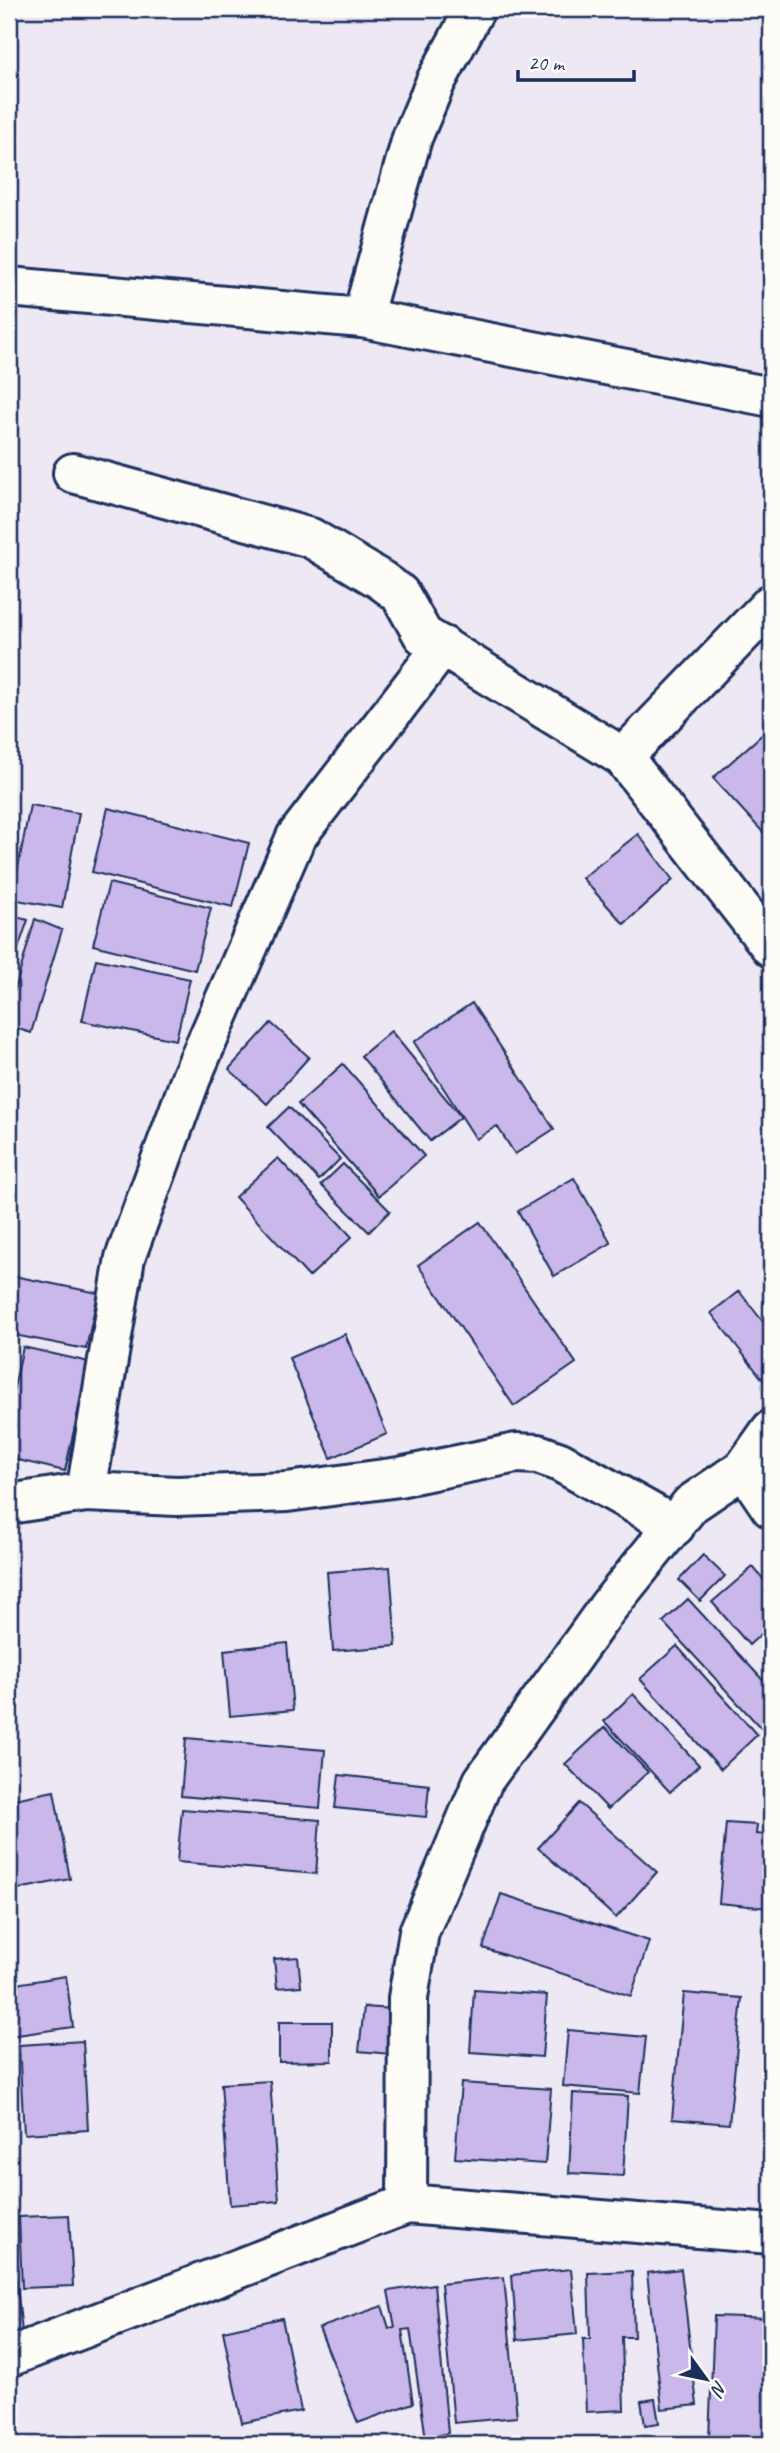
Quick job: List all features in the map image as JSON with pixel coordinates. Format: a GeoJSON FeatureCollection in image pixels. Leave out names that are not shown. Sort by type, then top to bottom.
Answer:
{"type":"FeatureCollection","features":[{"type":"Feature","properties":{"kind":"street"},"geometry":{"type":"LineString","coordinates":[[362,318],[412,138],[436,81],[475,9]]}},
{"type":"Feature","properties":{"kind":"street"},"geometry":{"type":"LineString","coordinates":[[9,287],[362,318],[771,397]]}},
{"type":"Feature","properties":{"kind":"street"},"geometry":{"type":"LineString","coordinates":[[73,473],[311,538],[400,594],[423,635],[623,757],[771,947]]}},
{"type":"Feature","properties":{"kind":"street"},"geometry":{"type":"LineString","coordinates":[[623,757],[771,604]]}},
{"type":"Feature","properties":{"kind":"street"},"geometry":{"type":"LineString","coordinates":[[86,1492],[125,1258],[191,1078],[296,837],[443,646]]}},
{"type":"Feature","properties":{"kind":"street"},"geometry":{"type":"LineString","coordinates":[[407,2204],[408,1998],[419,1932],[483,1781],[608,1607],[691,1504],[744,1468],[771,1430]]}},
{"type":"Feature","properties":{"kind":"street"},"geometry":{"type":"LineString","coordinates":[[9,1504],[86,1492],[177,1496],[287,1492],[399,1477],[516,1453],[538,1454],[560,1462],[675,1525]]}},
{"type":"Feature","properties":{"kind":"street"},"geometry":{"type":"LineString","coordinates":[[744,1468],[771,1508]]}},
{"type":"Feature","properties":{"kind":"street"},"geometry":{"type":"LineString","coordinates":[[9,2357],[407,2204],[771,2234]]}},
{"type":"Feature","properties":{"kind":"building"},"geometry":{"type":"Polygon","coordinates":[[[765,732],[771,739],[771,841],[713,778],[765,732]]]}},
{"type":"Feature","properties":{"kind":"building"},"geometry":{"type":"Polygon","coordinates":[[[30,805],[79,813],[62,908],[12,899],[30,805]]]}},
{"type":"Feature","properties":{"kind":"building"},"geometry":{"type":"Polygon","coordinates":[[[108,808],[249,843],[233,907],[92,872],[108,808]]]}},
{"type":"Feature","properties":{"kind":"building"},"geometry":{"type":"Polygon","coordinates":[[[638,834],[673,880],[624,924],[582,878],[638,834]]]}},
{"type":"Feature","properties":{"kind":"building"},"geometry":{"type":"Polygon","coordinates":[[[109,883],[211,908],[195,970],[93,945],[109,883]]]}},
{"type":"Feature","properties":{"kind":"building"},"geometry":{"type":"Polygon","coordinates":[[[9,915],[28,920],[9,975],[9,915]]]}},
{"type":"Feature","properties":{"kind":"building"},"geometry":{"type":"Polygon","coordinates":[[[35,919],[62,930],[31,1033],[9,1026],[9,1010],[35,919]]]}},
{"type":"Feature","properties":{"kind":"building"},"geometry":{"type":"Polygon","coordinates":[[[96,959],[190,979],[176,1040],[82,1021],[96,959]]]}},
{"type":"Feature","properties":{"kind":"building"},"geometry":{"type":"Polygon","coordinates":[[[472,1003],[554,1129],[515,1154],[497,1126],[476,1139],[414,1042],[472,1003]]]}},
{"type":"Feature","properties":{"kind":"building"},"geometry":{"type":"Polygon","coordinates":[[[271,1023],[309,1057],[267,1104],[229,1069],[271,1023]]]}},
{"type":"Feature","properties":{"kind":"building"},"geometry":{"type":"Polygon","coordinates":[[[391,1031],[461,1117],[430,1141],[361,1056],[391,1031]]]}},
{"type":"Feature","properties":{"kind":"building"},"geometry":{"type":"Polygon","coordinates":[[[343,1064],[424,1156],[379,1196],[298,1104],[343,1064]]]}},
{"type":"Feature","properties":{"kind":"building"},"geometry":{"type":"Polygon","coordinates":[[[289,1107],[340,1159],[319,1180],[268,1127],[289,1107]]]}},
{"type":"Feature","properties":{"kind":"building"},"geometry":{"type":"Polygon","coordinates":[[[278,1158],[352,1237],[309,1277],[235,1197],[278,1158]]]}},
{"type":"Feature","properties":{"kind":"building"},"geometry":{"type":"Polygon","coordinates":[[[343,1164],[390,1211],[369,1232],[321,1185],[343,1164]]]}},
{"type":"Feature","properties":{"kind":"building"},"geometry":{"type":"Polygon","coordinates":[[[574,1178],[611,1243],[554,1276],[518,1211],[574,1178]]]}},
{"type":"Feature","properties":{"kind":"building"},"geometry":{"type":"Polygon","coordinates":[[[480,1222],[576,1363],[514,1406],[418,1265],[480,1222]]]}},
{"type":"Feature","properties":{"kind":"building"},"geometry":{"type":"Polygon","coordinates":[[[9,1275],[98,1293],[86,1349],[9,1334],[9,1275]]]}},
{"type":"Feature","properties":{"kind":"building"},"geometry":{"type":"Polygon","coordinates":[[[739,1291],[771,1332],[771,1390],[711,1313],[739,1291]]]}},
{"type":"Feature","properties":{"kind":"building"},"geometry":{"type":"Polygon","coordinates":[[[345,1334],[387,1434],[331,1458],[289,1358],[345,1334]]]}},
{"type":"Feature","properties":{"kind":"building"},"geometry":{"type":"Polygon","coordinates":[[[23,1347],[89,1362],[65,1471],[9,1458],[9,1410],[23,1347]]]}},
{"type":"Feature","properties":{"kind":"building"},"geometry":{"type":"Polygon","coordinates":[[[703,1555],[725,1576],[700,1601],[679,1580],[703,1555]]]}},
{"type":"Feature","properties":{"kind":"building"},"geometry":{"type":"Polygon","coordinates":[[[390,1567],[396,1646],[333,1651],[327,1572],[390,1567]]]}},
{"type":"Feature","properties":{"kind":"building"},"geometry":{"type":"Polygon","coordinates":[[[753,1567],[771,1588],[771,1625],[749,1645],[712,1602],[753,1567]]]}},
{"type":"Feature","properties":{"kind":"building"},"geometry":{"type":"Polygon","coordinates":[[[688,1599],[771,1689],[771,1739],[663,1622],[688,1599]]]}},
{"type":"Feature","properties":{"kind":"building"},"geometry":{"type":"Polygon","coordinates":[[[287,1643],[293,1710],[230,1716],[224,1650],[287,1643]]]}},
{"type":"Feature","properties":{"kind":"building"},"geometry":{"type":"Polygon","coordinates":[[[677,1646],[757,1735],[721,1769],[640,1679],[677,1646]]]}},
{"type":"Feature","properties":{"kind":"building"},"geometry":{"type":"Polygon","coordinates":[[[633,1694],[699,1765],[670,1792],[604,1721],[633,1694]]]}},
{"type":"Feature","properties":{"kind":"building"},"geometry":{"type":"Polygon","coordinates":[[[605,1727],[648,1772],[608,1809],[565,1764],[605,1727]]]}},
{"type":"Feature","properties":{"kind":"building"},"geometry":{"type":"Polygon","coordinates":[[[186,1738],[325,1750],[320,1808],[181,1796],[186,1738]]]}},
{"type":"Feature","properties":{"kind":"building"},"geometry":{"type":"Polygon","coordinates":[[[339,1775],[429,1785],[426,1817],[335,1808],[339,1775]]]}},
{"type":"Feature","properties":{"kind":"building"},"geometry":{"type":"Polygon","coordinates":[[[54,1791],[70,1879],[13,1890],[9,1867],[9,1800],[54,1791]]]}},
{"type":"Feature","properties":{"kind":"building"},"geometry":{"type":"Polygon","coordinates":[[[579,1803],[657,1872],[616,1918],[538,1848],[579,1803]]]}},
{"type":"Feature","properties":{"kind":"building"},"geometry":{"type":"Polygon","coordinates":[[[182,1809],[320,1820],[316,1874],[177,1862],[182,1809]]]}},
{"type":"Feature","properties":{"kind":"building"},"geometry":{"type":"Polygon","coordinates":[[[726,1823],[757,1825],[756,1834],[771,1835],[768,1908],[719,1903],[726,1823]]]}},
{"type":"Feature","properties":{"kind":"building"},"geometry":{"type":"Polygon","coordinates":[[[501,1894],[649,1941],[631,1996],[483,1948],[501,1894]]]}},
{"type":"Feature","properties":{"kind":"building"},"geometry":{"type":"Polygon","coordinates":[[[298,1957],[301,1986],[277,1988],[274,1959],[298,1957]]]}},
{"type":"Feature","properties":{"kind":"building"},"geometry":{"type":"Polygon","coordinates":[[[66,1976],[73,2027],[10,2036],[9,1985],[66,1976]]]}},
{"type":"Feature","properties":{"kind":"building"},"geometry":{"type":"Polygon","coordinates":[[[474,1990],[547,1995],[542,2057],[470,2052],[474,1990]]]}},
{"type":"Feature","properties":{"kind":"building"},"geometry":{"type":"Polygon","coordinates":[[[684,1993],[742,1998],[729,2124],[672,2119],[684,1993]]]}},
{"type":"Feature","properties":{"kind":"building"},"geometry":{"type":"Polygon","coordinates":[[[364,2007],[394,2009],[390,2054],[359,2051],[364,2007]]]}},
{"type":"Feature","properties":{"kind":"building"},"geometry":{"type":"Polygon","coordinates":[[[279,2022],[332,2022],[332,2061],[279,2062],[279,2022]]]}},
{"type":"Feature","properties":{"kind":"building"},"geometry":{"type":"Polygon","coordinates":[[[568,2030],[646,2037],[640,2093],[563,2086],[568,2030]]]}},
{"type":"Feature","properties":{"kind":"building"},"geometry":{"type":"Polygon","coordinates":[[[83,2041],[88,2130],[24,2134],[19,2045],[83,2041]]]}},
{"type":"Feature","properties":{"kind":"building"},"geometry":{"type":"Polygon","coordinates":[[[270,2081],[279,2201],[230,2205],[221,2084],[270,2081]]]}},
{"type":"Feature","properties":{"kind":"building"},"geometry":{"type":"Polygon","coordinates":[[[461,2083],[551,2089],[545,2164],[455,2158],[461,2083]]]}},
{"type":"Feature","properties":{"kind":"building"},"geometry":{"type":"Polygon","coordinates":[[[573,2093],[628,2096],[623,2176],[569,2173],[573,2093]]]}},
{"type":"Feature","properties":{"kind":"building"},"geometry":{"type":"Polygon","coordinates":[[[9,2215],[22,2332],[9,2334],[9,2215]]]}},
{"type":"Feature","properties":{"kind":"building"},"geometry":{"type":"Polygon","coordinates":[[[69,2215],[73,2286],[22,2288],[19,2217],[69,2215]]]}},
{"type":"Feature","properties":{"kind":"building"},"geometry":{"type":"Polygon","coordinates":[[[571,2269],[577,2334],[517,2340],[512,2275],[571,2269]]]}},
{"type":"Feature","properties":{"kind":"building"},"geometry":{"type":"Polygon","coordinates":[[[681,2269],[697,2405],[662,2409],[647,2273],[681,2269]]]}},
{"type":"Feature","properties":{"kind":"building"},"geometry":{"type":"Polygon","coordinates":[[[632,2271],[634,2337],[622,2337],[624,2410],[586,2412],[583,2339],[590,2339],[588,2273],[632,2271]]]}},
{"type":"Feature","properties":{"kind":"building"},"geometry":{"type":"Polygon","coordinates":[[[504,2277],[517,2417],[454,2423],[441,2284],[504,2277]]]}},
{"type":"Feature","properties":{"kind":"building"},"geometry":{"type":"Polygon","coordinates":[[[434,2284],[448,2433],[426,2439],[410,2329],[402,2330],[413,2403],[358,2423],[319,2328],[382,2306],[389,2328],[395,2327],[388,2291],[434,2284]]]}},
{"type":"Feature","properties":{"kind":"building"},"geometry":{"type":"Polygon","coordinates":[[[714,2316],[771,2318],[770,2441],[709,2439],[714,2316]]]}},
{"type":"Feature","properties":{"kind":"building"},"geometry":{"type":"Polygon","coordinates":[[[282,2318],[301,2411],[242,2423],[223,2331],[282,2318]]]}},
{"type":"Feature","properties":{"kind":"building"},"geometry":{"type":"Polygon","coordinates":[[[655,2399],[659,2423],[645,2425],[641,2401],[655,2399]]]}}]}
